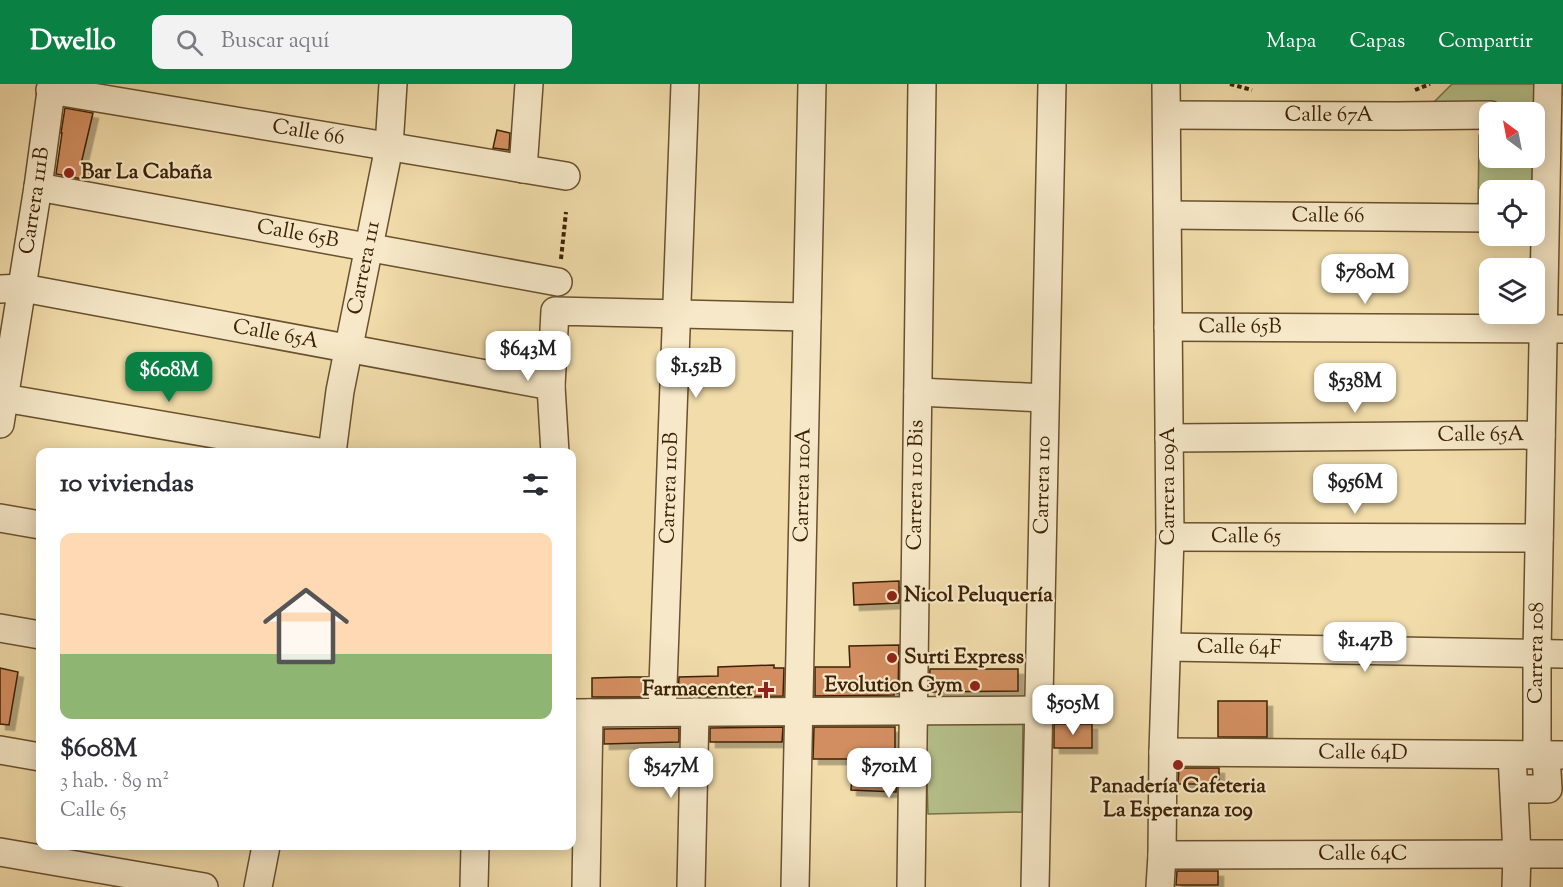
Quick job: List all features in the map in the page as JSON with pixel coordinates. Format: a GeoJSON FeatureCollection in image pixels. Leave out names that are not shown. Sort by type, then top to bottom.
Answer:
{"type":"FeatureCollection","features":[{"type":"Feature","properties":{"kind":"street","name":"Carrera 111"},"geometry":{"type":"LineString","coordinates":[[333,448],[340,391],[389,147],[393,84]]}},
{"type":"Feature","properties":{"kind":"street"},"geometry":{"type":"LineString","coordinates":[[523,169],[529,84]]}},
{"type":"Feature","properties":{"kind":"street","name":"Carrera 110B"},"geometry":{"type":"LineString","coordinates":[[662,712],[685,84]]}},
{"type":"Feature","properties":{"kind":"street","name":"Carrera 110A"},"geometry":{"type":"LineString","coordinates":[[795,887],[812,84]]}},
{"type":"Feature","properties":{"kind":"street","name":"Carrera 110 Bis"},"geometry":{"type":"LineString","coordinates":[[910,887],[922,84]]}},
{"type":"Feature","properties":{"kind":"street","name":"Carrera 110"},"geometry":{"type":"LineString","coordinates":[[1035,887],[1052,84]]}},
{"type":"Feature","properties":{"kind":"street","name":"Carrera 109A"},"geometry":{"type":"LineString","coordinates":[[1160,887],[1170,537],[1166,84]]}},
{"type":"Feature","properties":{"kind":"street","name":"Carrera 108"},"geometry":{"type":"LineString","coordinates":[[1544,102],[1548,84]]}},
{"type":"Feature","properties":{"kind":"street","name":"Calle 66"},"geometry":{"type":"LineString","coordinates":[[51,87],[566,177]]}},
{"type":"Feature","properties":{"kind":"street","name":"Carrera 111B"},"geometry":{"type":"LineString","coordinates":[[2,411],[11,288],[38,187],[51,87]]}},
{"type":"Feature","properties":{"kind":"street","name":"Calle 67A"},"geometry":{"type":"LineString","coordinates":[[1167,115],[1479,115]]}},
{"type":"Feature","properties":{"kind":"street","name":"Calle 65B"},"geometry":{"type":"LineString","coordinates":[[38,187],[558,282]]}},
{"type":"Feature","properties":{"kind":"street","name":"Calle 66"},"geometry":{"type":"LineString","coordinates":[[1168,215],[1479,218]]}},
{"type":"Feature","properties":{"kind":"street","name":"Carrera 108"},"geometry":{"type":"LineString","coordinates":[[1516,887],[1514,789],[1540,755],[1550,653],[1539,538],[1541,435],[1553,329],[1543,246]]}},
{"type":"Feature","properties":{"kind":"street","name":"Calle 65A"},"geometry":{"type":"LineString","coordinates":[[11,288],[551,386]]}},
{"type":"Feature","properties":{"kind":"street"},"geometry":{"type":"LineString","coordinates":[[555,448],[551,386],[555,311],[807,317]]}},
{"type":"Feature","properties":{"kind":"street","name":"Calle 65B"},"geometry":{"type":"LineString","coordinates":[[1168,327],[1553,329]]}},
{"type":"Feature","properties":{"kind":"street"},"geometry":{"type":"LineString","coordinates":[[918,392],[1045,398]]}},
{"type":"Feature","properties":{"kind":"street"},"geometry":{"type":"LineString","coordinates":[[2,411],[287,448]]}},
{"type":"Feature","properties":{"kind":"street","name":"Calle 65A"},"geometry":{"type":"LineString","coordinates":[[1169,438],[1541,435]]}},
{"type":"Feature","properties":{"kind":"street"},"geometry":{"type":"LineString","coordinates":[[0,518],[36,524]]}},
{"type":"Feature","properties":{"kind":"street","name":"Calle 65"},"geometry":{"type":"LineString","coordinates":[[1170,537],[1539,538]]}},
{"type":"Feature","properties":{"kind":"street"},"geometry":{"type":"LineString","coordinates":[[0,628],[36,634]]}},
{"type":"Feature","properties":{"kind":"street","name":"Calle 64F"},"geometry":{"type":"LineString","coordinates":[[1167,647],[1550,653]]}},
{"type":"Feature","properties":{"kind":"street"},"geometry":{"type":"LineString","coordinates":[[586,887],[580,713],[1038,710]]}},
{"type":"Feature","properties":{"kind":"street"},"geometry":{"type":"LineString","coordinates":[[691,887],[695,712]]}},
{"type":"Feature","properties":{"kind":"street"},"geometry":{"type":"LineString","coordinates":[[0,750],[36,756]]}},
{"type":"Feature","properties":{"kind":"street","name":"Calle 64D"},"geometry":{"type":"LineString","coordinates":[[1163,752],[1540,755]]}},
{"type":"Feature","properties":{"kind":"street"},"geometry":{"type":"LineString","coordinates":[[258,887],[265,850]]}},
{"type":"Feature","properties":{"kind":"street"},"geometry":{"type":"LineString","coordinates":[[474,887],[475,850]]}},
{"type":"Feature","properties":{"kind":"street"},"geometry":{"type":"LineString","coordinates":[[0,852],[204,887]]}},
{"type":"Feature","properties":{"kind":"street","name":"Calle 64C"},"geometry":{"type":"LineString","coordinates":[[1162,855],[1563,854]]}},
{"type":"Feature","properties":{"kind":"green space"},"geometry":{"type":"Polygon","coordinates":[[[1452,84],[1537,84],[1536,102],[1479,102],[1479,106],[1429,107],[1452,84]]]}},
{"type":"Feature","properties":{"kind":"green space"},"geometry":{"type":"Polygon","coordinates":[[[1479,135],[1479,168],[1534,168],[1534,180],[1479,180],[1478,211],[1479,135]]]}},
{"type":"Feature","properties":{"kind":"green space"},"geometry":{"type":"Polygon","coordinates":[[[1023,714],[1022,812],[928,814],[925,715],[1023,714]]]}},
{"type":"Feature","properties":{"kind":"building"},"geometry":{"type":"Polygon","coordinates":[[[65,108],[93,113],[81,164],[86,165],[82,179],[56,174],[65,108]]]}},
{"type":"Feature","properties":{"kind":"building"},"geometry":{"type":"Polygon","coordinates":[[[497,130],[510,133],[509,150],[493,148],[497,130]]]}},
{"type":"Feature","properties":{"kind":"building"},"geometry":{"type":"Polygon","coordinates":[[[899,581],[899,603],[854,605],[853,583],[899,581]]]}},
{"type":"Feature","properties":{"kind":"building"},"geometry":{"type":"Polygon","coordinates":[[[899,645],[898,693],[894,695],[815,696],[815,667],[850,667],[849,646],[899,645]]]}},
{"type":"Feature","properties":{"kind":"building"},"geometry":{"type":"Polygon","coordinates":[[[774,665],[774,668],[784,668],[783,696],[678,697],[679,677],[718,676],[718,667],[774,665]]]}},
{"type":"Feature","properties":{"kind":"building"},"geometry":{"type":"Polygon","coordinates":[[[0,668],[18,672],[9,725],[0,724],[0,668]]]}},
{"type":"Feature","properties":{"kind":"building"},"geometry":{"type":"Polygon","coordinates":[[[930,669],[1018,669],[1018,691],[929,692],[930,669]]]}},
{"type":"Feature","properties":{"kind":"building"},"geometry":{"type":"Polygon","coordinates":[[[648,677],[647,697],[592,697],[592,678],[648,677]]]}},
{"type":"Feature","properties":{"kind":"building"},"geometry":{"type":"Polygon","coordinates":[[[1218,701],[1267,701],[1267,737],[1218,737],[1218,701]]]}},
{"type":"Feature","properties":{"kind":"building"},"geometry":{"type":"Polygon","coordinates":[[[1054,724],[1092,724],[1092,748],[1054,748],[1054,724]]]}},
{"type":"Feature","properties":{"kind":"building"},"geometry":{"type":"Polygon","coordinates":[[[783,727],[782,742],[710,742],[710,728],[783,727]]]}},
{"type":"Feature","properties":{"kind":"building"},"geometry":{"type":"Polygon","coordinates":[[[814,727],[895,727],[896,792],[851,790],[853,759],[813,759],[814,727]]]}},
{"type":"Feature","properties":{"kind":"building"},"geometry":{"type":"Polygon","coordinates":[[[679,728],[679,742],[604,744],[604,729],[679,728]]]}},
{"type":"Feature","properties":{"kind":"building"},"geometry":{"type":"Polygon","coordinates":[[[1179,768],[1219,768],[1219,784],[1178,784],[1179,768]]]}},
{"type":"Feature","properties":{"kind":"building"},"geometry":{"type":"Polygon","coordinates":[[[1177,871],[1218,871],[1218,885],[1176,885],[1177,871]]]}},
{"type":"Feature","properties":{"kind":"place","name":"Bar La Cabaña"},"geometry":{"type":"Point","coordinates":[69,173]}},
{"type":"Feature","properties":{"kind":"place","name":"Nicol Peluquería"},"geometry":{"type":"Point","coordinates":[892,596]}},
{"type":"Feature","properties":{"kind":"place","name":"Surti Express"},"geometry":{"type":"Point","coordinates":[892,658]}},
{"type":"Feature","properties":{"kind":"place","name":"Evolution Gym"},"geometry":{"type":"Point","coordinates":[975,686]}},
{"type":"Feature","properties":{"kind":"place","name":"Farmacenter"},"geometry":{"type":"Point","coordinates":[766,690]}},
{"type":"Feature","properties":{"kind":"place","name":"Panadería Cafeteria La Esperanza 109"},"geometry":{"type":"Point","coordinates":[1178,765]}}]}
